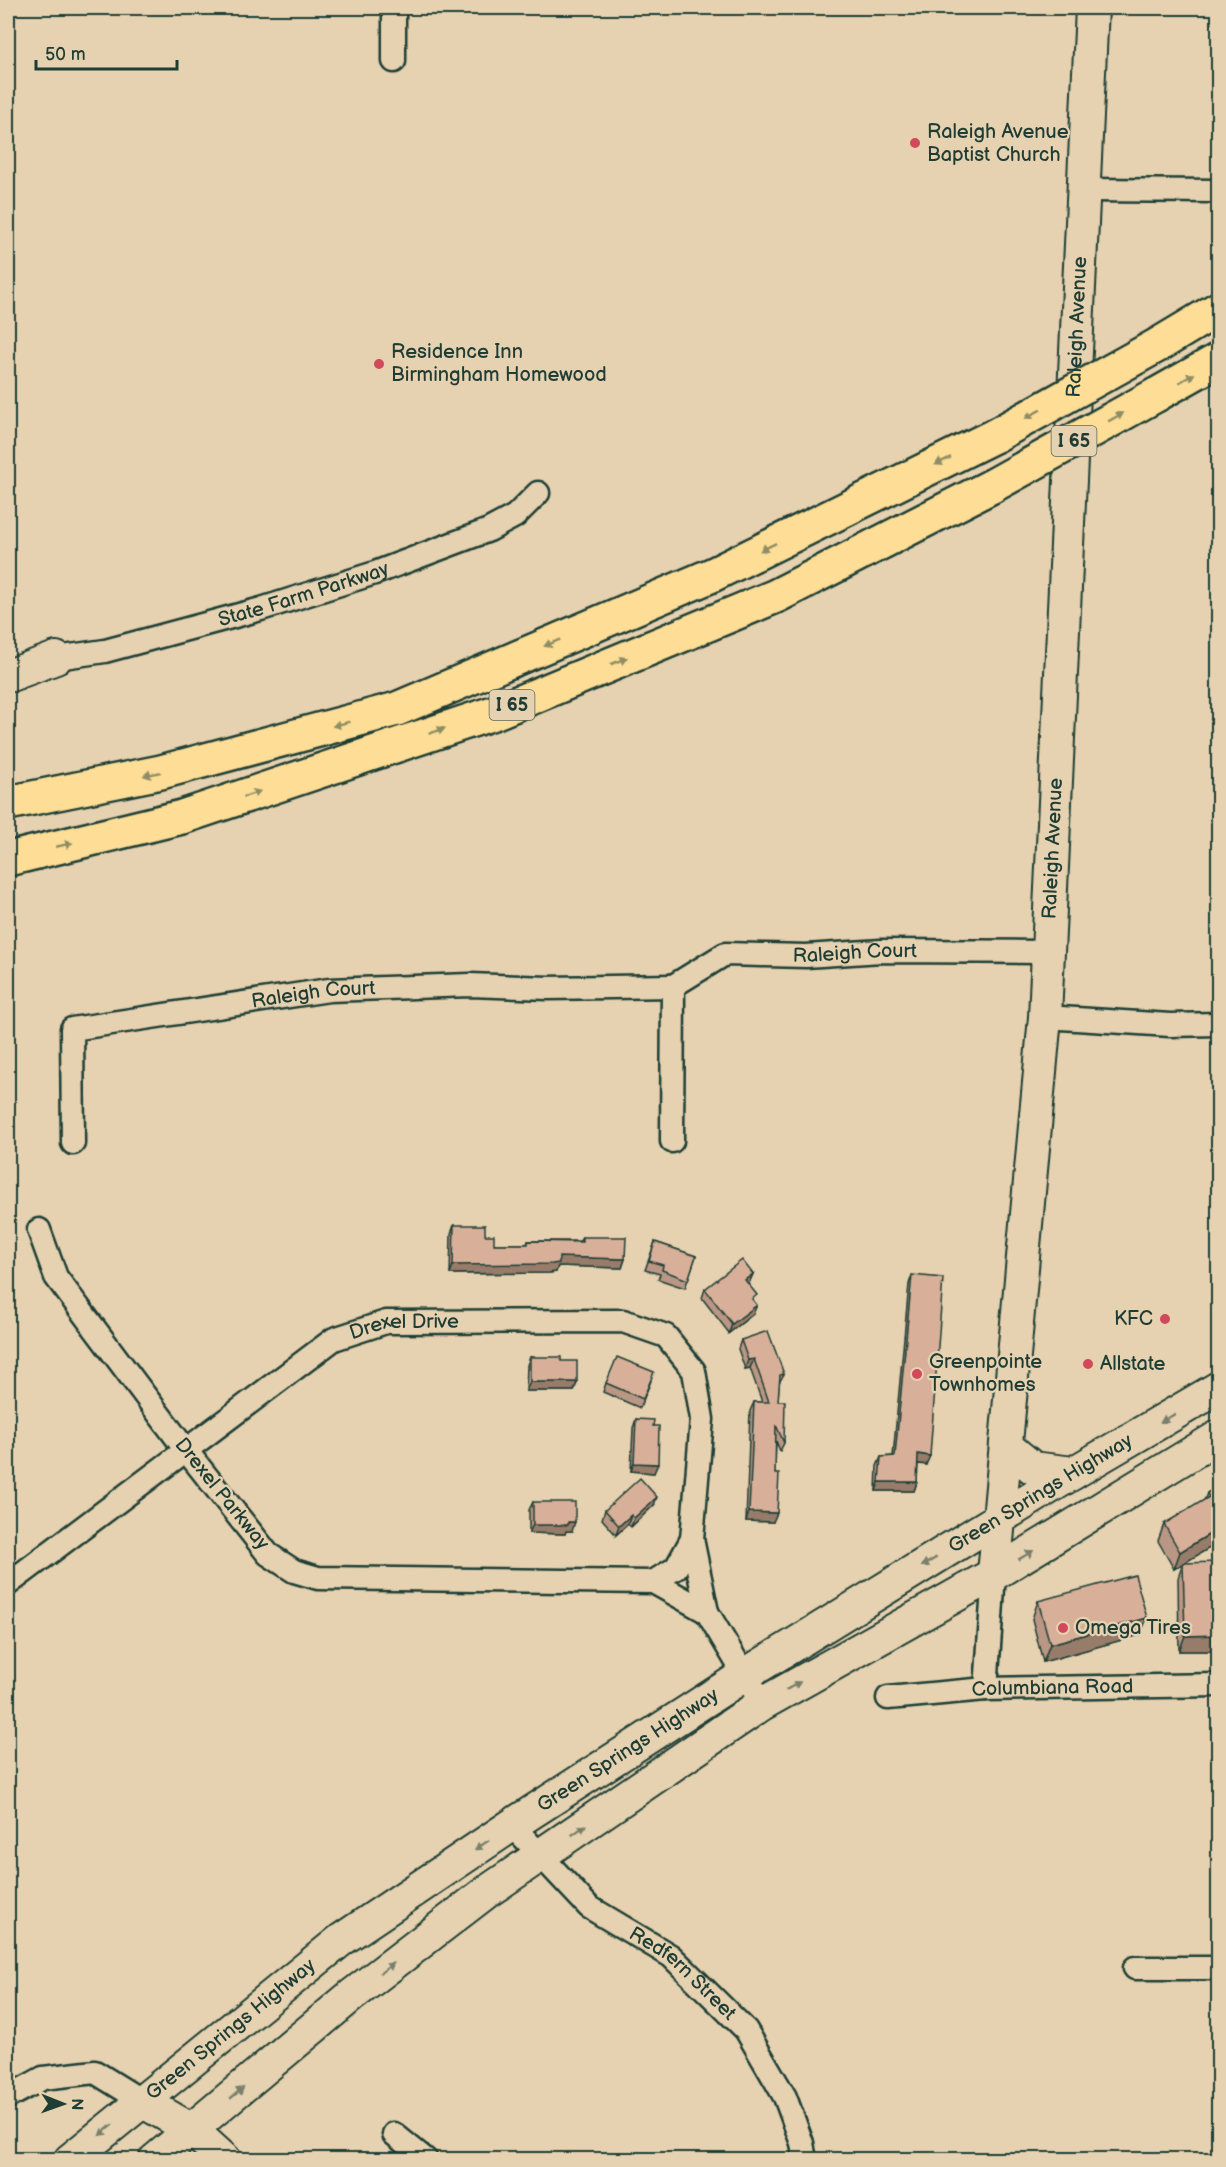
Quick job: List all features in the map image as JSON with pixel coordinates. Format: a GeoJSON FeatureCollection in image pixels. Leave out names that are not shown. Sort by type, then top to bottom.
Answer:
{"type":"FeatureCollection","features":[{"type":"Feature","properties":{"kind":"highway","name":"I 65"},"geometry":{"type":"LineString","coordinates":[[8,803],[161,772],[398,709],[712,575],[996,435],[1218,309]]}},
{"type":"Feature","properties":{"kind":"highway","name":"I 65"},"geometry":{"type":"LineString","coordinates":[[8,859],[182,817],[496,712],[777,596],[992,486],[1218,360]]}},
{"type":"Feature","properties":{"kind":"main road","name":"Raleigh Avenue"},"geometry":{"type":"LineString","coordinates":[[994,1574],[1045,1017],[1092,8]]}},
{"type":"Feature","properties":{"kind":"main road","name":"State Farm Parkway"},"geometry":{"type":"LineString","coordinates":[[8,656],[56,658]]}},
{"type":"Feature","properties":{"kind":"main road","name":"State Farm Parkway"},"geometry":{"type":"LineString","coordinates":[[8,676],[56,658]]}},
{"type":"Feature","properties":{"kind":"main road","name":"Green Springs Highway"},"geometry":{"type":"LineString","coordinates":[[70,2160],[341,1940],[512,1825],[743,1676],[1073,1473],[1218,1388]]}},
{"type":"Feature","properties":{"kind":"main road","name":"Green Springs Highway"},"geometry":{"type":"LineString","coordinates":[[154,2160],[351,1996],[485,1893],[762,1704],[994,1574],[1218,1437]]}},
{"type":"Feature","properties":{"kind":"main road"},"geometry":{"type":"LineString","coordinates":[[1006,1446],[1033,1468],[1073,1473]]}},
{"type":"Feature","properties":{"kind":"main road"},"geometry":{"type":"LineString","coordinates":[[142,2100],[192,2130],[225,2160]]}},
{"type":"Feature","properties":{"kind":"street"},"geometry":{"type":"LineString","coordinates":[[394,8],[394,61]]}},
{"type":"Feature","properties":{"kind":"street"},"geometry":{"type":"LineString","coordinates":[[1084,190],[1218,191]]}},
{"type":"Feature","properties":{"kind":"street","name":"State Farm Parkway"},"geometry":{"type":"LineString","coordinates":[[56,658],[105,651],[261,609],[375,573],[489,530],[514,516],[538,493]]}},
{"type":"Feature","properties":{"kind":"street","name":"Raleigh Court"},"geometry":{"type":"LineString","coordinates":[[73,1143],[72,1029],[329,990],[470,985],[548,988],[673,986],[725,954],[806,956],[881,951],[1048,952]]}},
{"type":"Feature","properties":{"kind":"street"},"geometry":{"type":"LineString","coordinates":[[672,1142],[673,986]]}},
{"type":"Feature","properties":{"kind":"street"},"geometry":{"type":"LineString","coordinates":[[1045,1017],[1170,1025],[1218,1024]]}},
{"type":"Feature","properties":{"kind":"street","name":"Drexel Parkway"},"geometry":{"type":"LineString","coordinates":[[39,1230],[56,1277],[185,1449],[268,1554],[294,1571],[318,1578],[653,1582],[707,1612]]}},
{"type":"Feature","properties":{"kind":"street","name":"Drexel Drive"},"geometry":{"type":"LineString","coordinates":[[8,1584],[334,1339],[387,1322],[623,1321],[666,1336],[694,1371],[702,1419],[692,1539],[707,1612]]}},
{"type":"Feature","properties":{"kind":"street","name":"Drexel Drive"},"geometry":{"type":"LineString","coordinates":[[653,1582],[676,1568],[692,1539]]}},
{"type":"Feature","properties":{"kind":"street","name":"Raleigh Avenue"},"geometry":{"type":"LineString","coordinates":[[986,1689],[994,1574]]}},
{"type":"Feature","properties":{"kind":"street"},"geometry":{"type":"LineString","coordinates":[[707,1612],[743,1676],[762,1704]]}},
{"type":"Feature","properties":{"kind":"street","name":"Columbiana Road"},"geometry":{"type":"LineString","coordinates":[[888,1698],[986,1689],[1218,1685]]}},
{"type":"Feature","properties":{"kind":"street","name":"Redfern Street"},"geometry":{"type":"LineString","coordinates":[[512,1825],[589,1907],[671,1956],[746,2030],[785,2097],[802,2143],[805,2160]]}},
{"type":"Feature","properties":{"kind":"street"},"geometry":{"type":"LineString","coordinates":[[1135,1968],[1218,1968]]}},
{"type":"Feature","properties":{"kind":"street"},"geometry":{"type":"LineString","coordinates":[[8,2097],[15,2090],[43,2078],[95,2072],[142,2100]]}},
{"type":"Feature","properties":{"kind":"street"},"geometry":{"type":"LineString","coordinates":[[394,2134],[426,2160]]}},
{"type":"Feature","properties":{"kind":"building"},"geometry":{"type":"Polygon","coordinates":[[[454,1225],[485,1225],[485,1235],[494,1235],[494,1244],[528,1244],[528,1241],[582,1242],[582,1237],[626,1237],[625,1259],[559,1257],[559,1263],[552,1264],[453,1265],[454,1225]]]}},
{"type":"Feature","properties":{"kind":"building"},"geometry":{"type":"Polygon","coordinates":[[[655,1242],[696,1256],[688,1280],[662,1270],[663,1265],[649,1261],[655,1242]]]}},
{"type":"Feature","properties":{"kind":"building"},"geometry":{"type":"Polygon","coordinates":[[[742,1260],[753,1274],[745,1280],[757,1295],[752,1299],[757,1305],[732,1324],[705,1289],[742,1260]]]}},
{"type":"Feature","properties":{"kind":"building","name":"Greenpointe Townhomes"},"geometry":{"type":"Polygon","coordinates":[[[912,1275],[943,1278],[930,1456],[918,1454],[917,1482],[879,1482],[881,1457],[895,1456],[912,1275]]]}},
{"type":"Feature","properties":{"kind":"building"},"geometry":{"type":"Polygon","coordinates":[[[768,1331],[784,1374],[780,1375],[778,1401],[785,1401],[784,1443],[776,1425],[775,1474],[779,1474],[777,1513],[749,1512],[754,1402],[769,1402],[754,1359],[748,1360],[741,1340],[768,1331]]]}},
{"type":"Feature","properties":{"kind":"building"},"geometry":{"type":"Polygon","coordinates":[[[530,1357],[561,1357],[561,1361],[577,1361],[577,1382],[530,1382],[530,1357]]]}},
{"type":"Feature","properties":{"kind":"building"},"geometry":{"type":"Polygon","coordinates":[[[617,1357],[654,1372],[643,1399],[606,1383],[617,1357]]]}},
{"type":"Feature","properties":{"kind":"building"},"geometry":{"type":"Polygon","coordinates":[[[636,1419],[654,1420],[653,1426],[659,1426],[658,1464],[634,1463],[636,1419]]]}},
{"type":"Feature","properties":{"kind":"building"},"geometry":{"type":"Polygon","coordinates":[[[640,1478],[657,1497],[634,1518],[631,1515],[619,1526],[605,1510],[640,1478]]]}},
{"type":"Feature","properties":{"kind":"building"},"geometry":{"type":"Polygon","coordinates":[[[1218,1486],[1218,1529],[1180,1552],[1164,1524],[1209,1497],[1207,1493],[1218,1486]]]}},
{"type":"Feature","properties":{"kind":"building"},"geometry":{"type":"Polygon","coordinates":[[[533,1502],[575,1502],[575,1522],[568,1522],[568,1525],[533,1525],[533,1502]]]}},
{"type":"Feature","properties":{"kind":"building"},"geometry":{"type":"Polygon","coordinates":[[[1218,1562],[1218,1635],[1185,1636],[1183,1563],[1218,1562]]]}},
{"type":"Feature","properties":{"kind":"building"},"geometry":{"type":"Polygon","coordinates":[[[1135,1575],[1147,1618],[1050,1644],[1038,1601],[1135,1575]]]}},
{"type":"Feature","properties":{"kind":"place","name":"Raleigh Avenue Baptist Church"},"geometry":{"type":"Point","coordinates":[915,143]}},
{"type":"Feature","properties":{"kind":"place","name":"Residence Inn Birmingham Homewood"},"geometry":{"type":"Point","coordinates":[379,364]}},
{"type":"Feature","properties":{"kind":"place","name":"KFC"},"geometry":{"type":"Point","coordinates":[1165,1319]}},
{"type":"Feature","properties":{"kind":"place","name":"Allstate"},"geometry":{"type":"Point","coordinates":[1088,1364]}},
{"type":"Feature","properties":{"kind":"place","name":"Greenpointe Townhomes"},"geometry":{"type":"Point","coordinates":[917,1374]}},
{"type":"Feature","properties":{"kind":"place","name":"Omega Tires"},"geometry":{"type":"Point","coordinates":[1063,1628]}}]}
